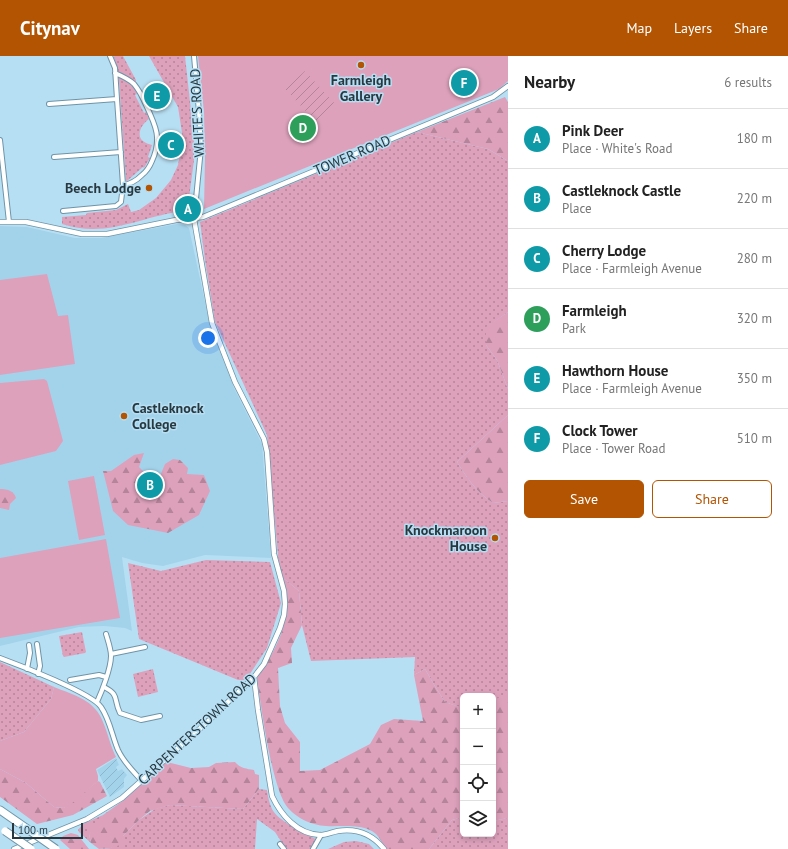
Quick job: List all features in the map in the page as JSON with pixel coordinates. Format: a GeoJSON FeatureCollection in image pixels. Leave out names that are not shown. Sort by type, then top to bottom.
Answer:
{"type":"FeatureCollection","features":[{"type":"Feature","properties":{"kind":"highway"},"geometry":{"type":"LineString","coordinates":[[0,810],[56,849]]}},
{"type":"Feature","properties":{"kind":"highway"},"geometry":{"type":"LineString","coordinates":[[2,829],[31,849]]}},
{"type":"Feature","properties":{"kind":"street"},"geometry":{"type":"LineString","coordinates":[[63,211],[119,204],[121,202],[123,185],[121,152],[115,73],[110,56]]}},
{"type":"Feature","properties":{"kind":"street","name":"WHITE'S ROAD"},"geometry":{"type":"LineString","coordinates":[[194,56],[201,148],[194,219]]}},
{"type":"Feature","properties":{"kind":"street"},"geometry":{"type":"LineString","coordinates":[[115,73],[128,79],[134,84],[141,94],[154,123],[158,141],[156,153],[146,172],[129,185],[123,185]]}},
{"type":"Feature","properties":{"kind":"street","name":"TOWER ROAD"},"geometry":{"type":"LineString","coordinates":[[0,222],[38,224],[71,232],[93,235],[107,234],[176,220],[194,219],[493,97],[508,86]]}},
{"type":"Feature","properties":{"kind":"street"},"geometry":{"type":"LineString","coordinates":[[49,104],[117,99]]}},
{"type":"Feature","properties":{"kind":"street"},"geometry":{"type":"LineString","coordinates":[[0,140],[9,222]]}},
{"type":"Feature","properties":{"kind":"street"},"geometry":{"type":"LineString","coordinates":[[54,157],[121,152]]}},
{"type":"Feature","properties":{"kind":"street","name":"CARPENTERSTOWN ROAD"},"geometry":{"type":"LineString","coordinates":[[14,849],[87,819],[122,798],[142,782],[254,677],[264,664],[280,628],[284,615],[284,591],[274,554],[267,452],[264,439],[235,382],[212,323],[194,219]]}},
{"type":"Feature","properties":{"kind":"street"},"geometry":{"type":"LineString","coordinates":[[97,702],[104,687],[111,654],[106,634]]}},
{"type":"Feature","properties":{"kind":"street"},"geometry":{"type":"LineString","coordinates":[[37,644],[40,666],[38,674]]}},
{"type":"Feature","properties":{"kind":"street"},"geometry":{"type":"LineString","coordinates":[[27,669],[30,653],[29,645]]}},
{"type":"Feature","properties":{"kind":"street"},"geometry":{"type":"LineString","coordinates":[[111,654],[144,647]]}},
{"type":"Feature","properties":{"kind":"street"},"geometry":{"type":"LineString","coordinates":[[0,658],[84,694],[97,702],[105,713],[119,752],[126,764],[142,782]]}},
{"type":"Feature","properties":{"kind":"street"},"geometry":{"type":"LineString","coordinates":[[70,680],[99,675],[106,677]]}},
{"type":"Feature","properties":{"kind":"street"},"geometry":{"type":"LineString","coordinates":[[254,677],[272,796],[284,816],[296,826],[308,833],[321,835],[337,831],[363,832],[374,838],[384,849]]}},
{"type":"Feature","properties":{"kind":"street"},"geometry":{"type":"LineString","coordinates":[[104,687],[112,691],[120,713],[141,720],[160,716]]}},
{"type":"Feature","properties":{"kind":"street"},"geometry":{"type":"LineString","coordinates":[[313,849],[321,835]]}},
{"type":"Feature","properties":{"kind":"street"},"geometry":{"type":"LineString","coordinates":[[280,844],[284,849]]}},
{"type":"Feature","properties":{"kind":"shaded area","name":"Castleknock College"},"geometry":{"type":"Polygon","coordinates":[[[177,224],[185,225],[189,228],[210,325],[234,388],[262,444],[271,558],[205,555],[163,566],[142,563],[122,557],[132,631],[125,628],[104,626],[79,627],[0,646],[0,226],[27,227],[75,238],[101,238],[177,224]]]}},
{"type":"Feature","properties":{"kind":"shaded area"},"geometry":{"type":"Polygon","coordinates":[[[116,758],[119,765],[116,767],[118,771],[122,769],[127,775],[124,779],[124,787],[110,797],[97,770],[116,758]]]}},
{"type":"Feature","properties":{"kind":"green space"},"geometry":{"type":"Polygon","coordinates":[[[114,56],[123,56],[136,80],[135,90],[137,94],[135,95],[144,113],[146,112],[149,119],[142,126],[140,135],[144,142],[152,145],[148,157],[150,158],[144,168],[143,167],[127,181],[119,80],[114,56]]]}},
{"type":"Feature","properties":{"kind":"green space"},"geometry":{"type":"Polygon","coordinates":[[[149,56],[185,56],[194,138],[194,160],[188,206],[184,211],[109,228],[78,228],[62,224],[62,217],[116,210],[128,204],[131,212],[139,210],[156,198],[171,180],[178,165],[183,139],[178,107],[149,56]]]}},
{"type":"Feature","properties":{"kind":"green space"},"geometry":{"type":"Polygon","coordinates":[[[198,56],[508,56],[508,81],[499,89],[204,209],[204,112],[198,56]]]}},
{"type":"Feature","properties":{"kind":"green space"},"geometry":{"type":"Polygon","coordinates":[[[305,71],[337,106],[318,124],[285,89],[305,71]]]}},
{"type":"Feature","properties":{"kind":"green space"},"geometry":{"type":"Polygon","coordinates":[[[505,97],[508,102],[508,161],[488,149],[417,132],[505,97]]]}},
{"type":"Feature","properties":{"kind":"green space"},"geometry":{"type":"Polygon","coordinates":[[[417,132],[488,149],[508,161],[508,312],[487,327],[486,345],[497,360],[508,389],[508,415],[457,462],[473,485],[487,499],[493,503],[508,501],[508,694],[496,700],[496,693],[460,693],[460,707],[445,702],[425,669],[414,675],[415,657],[311,661],[302,625],[299,591],[282,577],[278,556],[267,435],[215,322],[200,222],[417,132]]]}},
{"type":"Feature","properties":{"kind":"green space"},"geometry":{"type":"Polygon","coordinates":[[[47,274],[58,316],[68,315],[75,364],[0,375],[0,280],[47,274]]]}},
{"type":"Feature","properties":{"kind":"green space"},"geometry":{"type":"Polygon","coordinates":[[[508,312],[508,389],[497,360],[486,345],[486,327],[508,312]]]}},
{"type":"Feature","properties":{"kind":"green space"},"geometry":{"type":"Polygon","coordinates":[[[44,379],[47,381],[63,441],[56,451],[0,465],[0,383],[44,379]]]}},
{"type":"Feature","properties":{"kind":"green space"},"geometry":{"type":"Polygon","coordinates":[[[508,415],[508,501],[493,503],[477,490],[457,462],[508,415]]]}},
{"type":"Feature","properties":{"kind":"green space"},"geometry":{"type":"Polygon","coordinates":[[[144,453],[139,467],[144,472],[160,476],[165,464],[173,459],[180,460],[188,468],[187,474],[204,475],[210,491],[199,515],[168,533],[128,525],[113,511],[103,471],[111,471],[134,455],[144,453]]]}},
{"type":"Feature","properties":{"kind":"green space"},"geometry":{"type":"Polygon","coordinates":[[[94,476],[105,535],[79,540],[68,481],[94,476]]]}},
{"type":"Feature","properties":{"kind":"green space"},"geometry":{"type":"Polygon","coordinates":[[[0,489],[10,491],[16,498],[10,504],[9,510],[0,508],[0,489]]]}},
{"type":"Feature","properties":{"kind":"green space"},"geometry":{"type":"Polygon","coordinates":[[[106,539],[120,618],[0,638],[0,558],[106,539]]]}},
{"type":"Feature","properties":{"kind":"green space"},"geometry":{"type":"Polygon","coordinates":[[[206,560],[270,562],[281,603],[267,648],[246,680],[238,680],[139,639],[128,563],[161,571],[206,560]]]}},
{"type":"Feature","properties":{"kind":"green space"},"geometry":{"type":"Polygon","coordinates":[[[282,577],[299,591],[302,625],[291,648],[292,663],[278,668],[280,706],[285,723],[300,742],[300,771],[320,770],[370,744],[381,725],[394,719],[423,721],[414,675],[425,669],[445,702],[460,707],[460,818],[452,820],[429,849],[387,849],[376,834],[365,828],[352,826],[326,826],[310,823],[292,812],[282,798],[268,747],[257,678],[279,639],[284,622],[285,609],[282,577]]]}},
{"type":"Feature","properties":{"kind":"green space"},"geometry":{"type":"Polygon","coordinates":[[[82,632],[86,652],[64,657],[59,636],[82,632]]]}},
{"type":"Feature","properties":{"kind":"green space"},"geometry":{"type":"Polygon","coordinates":[[[0,662],[54,687],[51,699],[24,732],[0,741],[0,662]]]}},
{"type":"Feature","properties":{"kind":"green space"},"geometry":{"type":"Polygon","coordinates":[[[153,669],[158,692],[138,697],[133,674],[153,669]]]}},
{"type":"Feature","properties":{"kind":"green space"},"geometry":{"type":"Polygon","coordinates":[[[54,687],[83,699],[95,708],[103,722],[116,757],[96,769],[98,781],[70,805],[64,808],[54,807],[26,783],[0,769],[0,741],[24,732],[51,699],[54,687]]]}},
{"type":"Feature","properties":{"kind":"green space"},"geometry":{"type":"Polygon","coordinates":[[[505,694],[508,694],[508,818],[496,820],[496,729],[496,699],[505,694]]]}},
{"type":"Feature","properties":{"kind":"green space"},"geometry":{"type":"Polygon","coordinates":[[[167,762],[191,768],[209,767],[216,763],[235,762],[241,767],[254,770],[255,774],[259,775],[259,789],[243,809],[170,805],[150,811],[139,820],[123,836],[123,844],[111,848],[99,849],[91,843],[89,834],[93,828],[83,826],[97,824],[103,815],[124,800],[167,762]]]}},
{"type":"Feature","properties":{"kind":"green space"},"geometry":{"type":"Polygon","coordinates":[[[0,769],[26,783],[54,807],[64,808],[98,781],[100,782],[107,796],[73,815],[37,824],[0,797],[0,769]]]}},
{"type":"Feature","properties":{"kind":"green space"},"geometry":{"type":"Polygon","coordinates":[[[259,789],[267,790],[271,807],[279,818],[316,839],[310,849],[286,849],[275,832],[257,819],[255,849],[100,849],[111,848],[139,820],[155,809],[170,805],[243,809],[259,789]]]}},
{"type":"Feature","properties":{"kind":"green space"},"geometry":{"type":"Polygon","coordinates":[[[103,815],[98,825],[89,834],[91,843],[78,830],[83,824],[103,815]]]}},
{"type":"Feature","properties":{"kind":"green space"},"geometry":{"type":"Polygon","coordinates":[[[460,818],[460,837],[496,837],[496,820],[508,818],[508,849],[429,849],[452,820],[460,818]]]}},
{"type":"Feature","properties":{"kind":"green space"},"geometry":{"type":"Polygon","coordinates":[[[71,833],[78,835],[89,849],[70,849],[60,840],[63,836],[71,833]]]}},
{"type":"Feature","properties":{"kind":"green space"},"geometry":{"type":"Polygon","coordinates":[[[356,841],[369,844],[374,849],[328,849],[344,842],[356,841]]]}},
{"type":"Feature","properties":{"kind":"place","name":"Farmleigh Gallery"},"geometry":{"type":"Point","coordinates":[361,65]}},
{"type":"Feature","properties":{"kind":"place","name":"Clock Tower"},"geometry":{"type":"Point","coordinates":[464,83]}},
{"type":"Feature","properties":{"kind":"place","name":"Hawthorn House"},"geometry":{"type":"Point","coordinates":[157,96]}},
{"type":"Feature","properties":{"kind":"place","name":"Farmleigh"},"geometry":{"type":"Point","coordinates":[303,128]}},
{"type":"Feature","properties":{"kind":"place","name":"Cherry Lodge"},"geometry":{"type":"Point","coordinates":[171,145]}},
{"type":"Feature","properties":{"kind":"place","name":"Beech Lodge"},"geometry":{"type":"Point","coordinates":[149,188]}},
{"type":"Feature","properties":{"kind":"place","name":"Pink Deer"},"geometry":{"type":"Point","coordinates":[188,209]}},
{"type":"Feature","properties":{"kind":"place","name":"Castleknock College"},"geometry":{"type":"Point","coordinates":[124,416]}},
{"type":"Feature","properties":{"kind":"place","name":"Castleknock Castle"},"geometry":{"type":"Point","coordinates":[150,485]}},
{"type":"Feature","properties":{"kind":"place","name":"Knockmaroon House"},"geometry":{"type":"Point","coordinates":[495,538]}}]}
